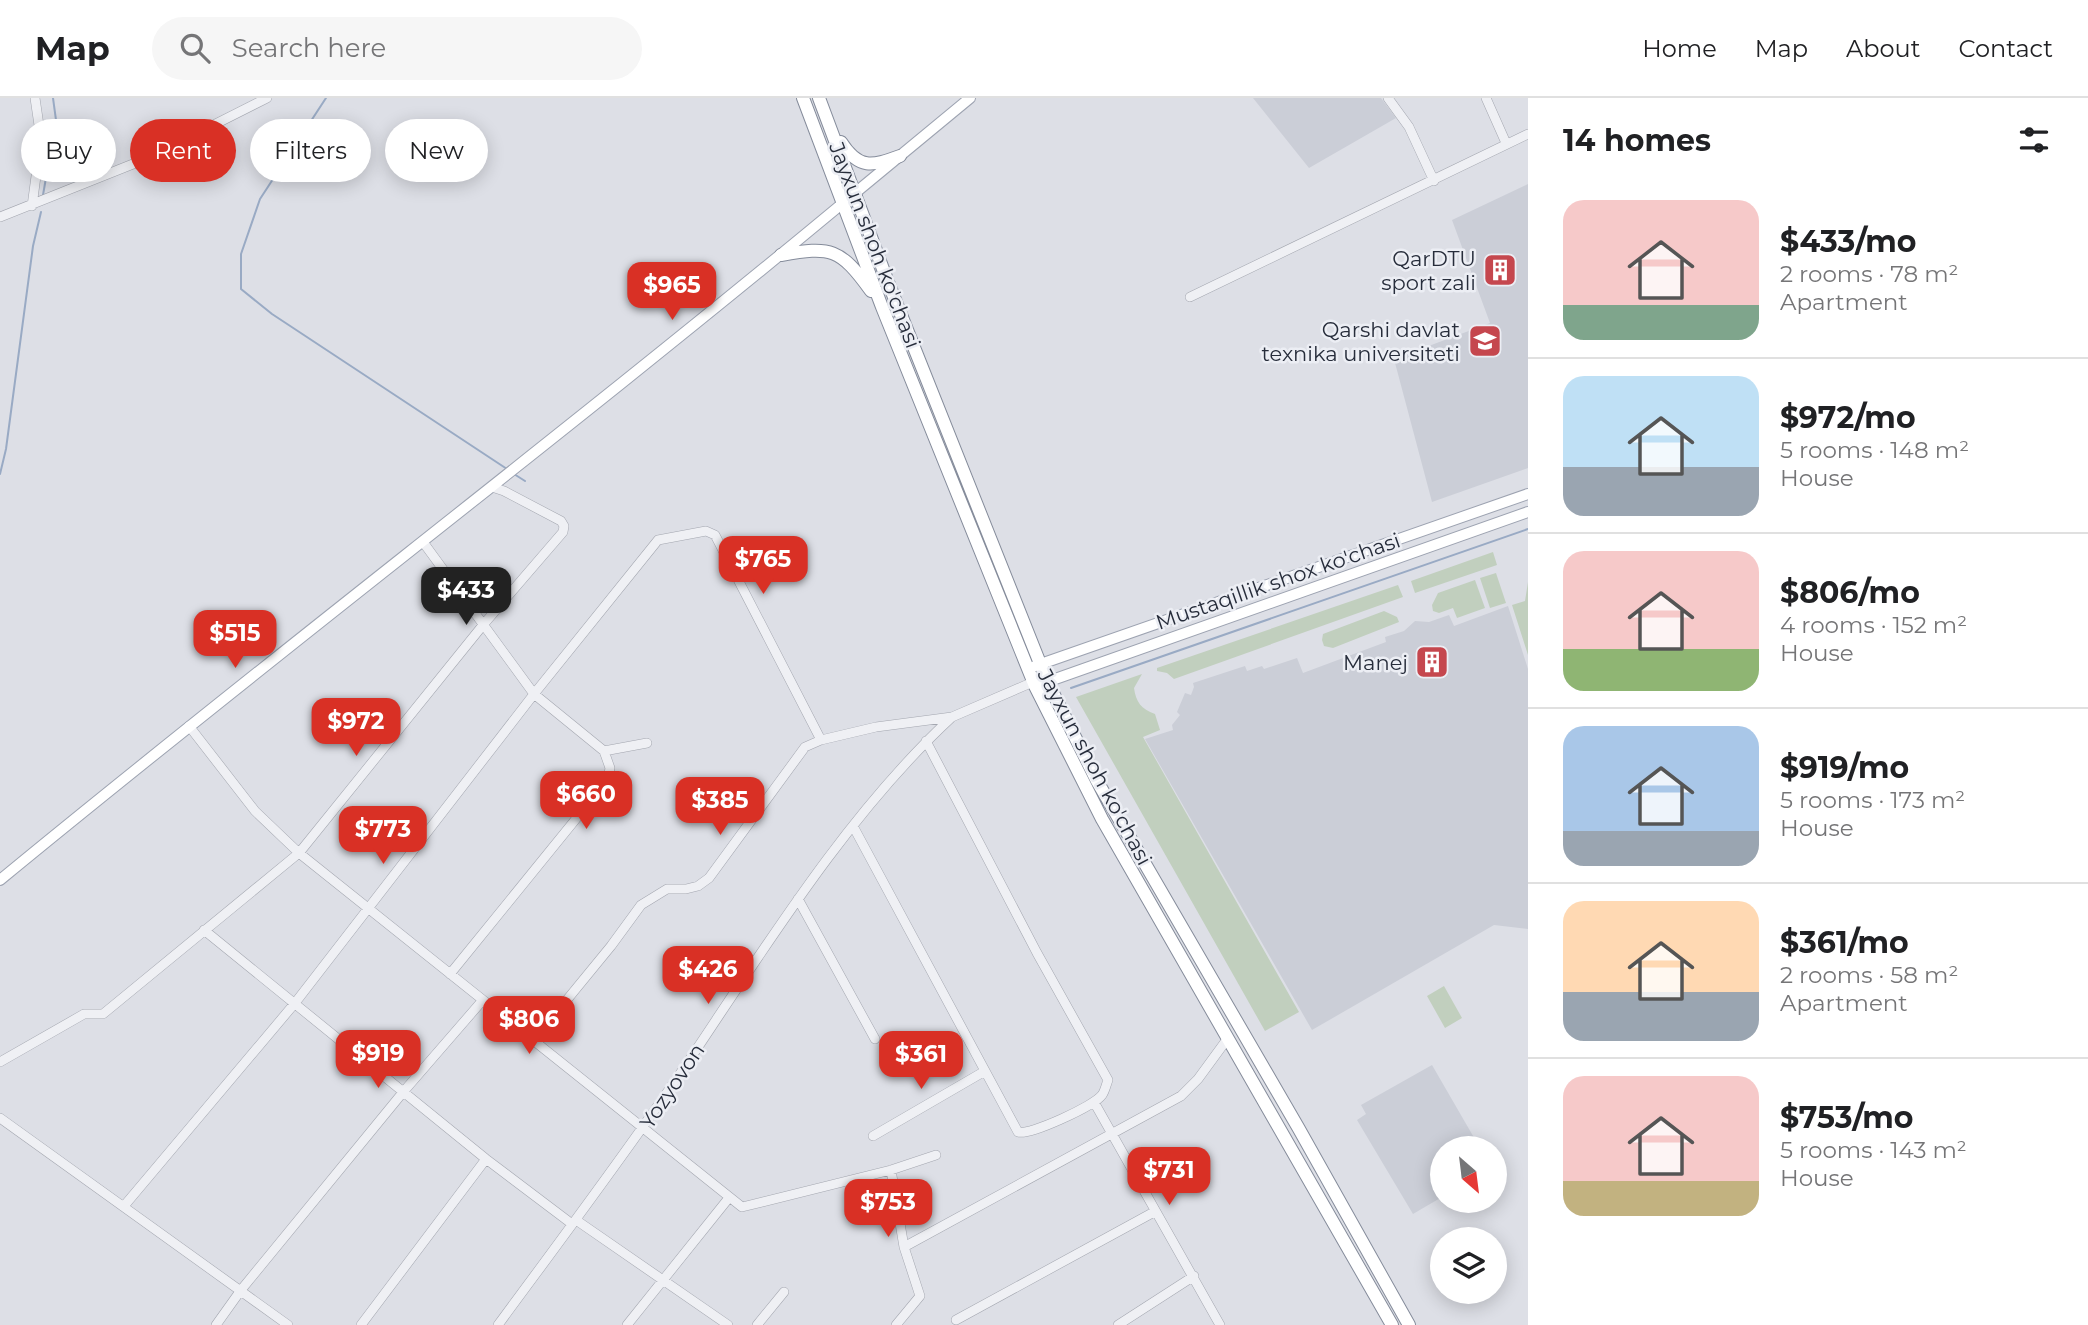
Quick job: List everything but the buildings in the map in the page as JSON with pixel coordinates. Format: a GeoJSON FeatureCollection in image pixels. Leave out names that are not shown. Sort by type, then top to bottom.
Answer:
{"type":"FeatureCollection","features":[{"type":"Feature","properties":{"kind":"highway","name":"Jayxun shoh ko'chasi"},"geometry":{"type":"LineString","coordinates":[[803,98],[882,307],[1034,666]]}},
{"type":"Feature","properties":{"kind":"highway","name":"Jayxun shoh ko'chasi"},"geometry":{"type":"LineString","coordinates":[[822,104],[1039,683],[1102,819],[1392,1325]]}},
{"type":"Feature","properties":{"kind":"highway"},"geometry":{"type":"LineString","coordinates":[[822,104],[852,157],[864,164],[879,163],[900,156]]}},
{"type":"Feature","properties":{"kind":"highway"},"geometry":{"type":"LineString","coordinates":[[781,255],[818,249],[843,258],[861,277],[882,307]]}},
{"type":"Feature","properties":{"kind":"highway","name":"Jayxun shoh ko'chasi"},"geometry":{"type":"LineString","coordinates":[[1039,683],[1296,1122],[1409,1325]]}},
{"type":"Feature","properties":{"kind":"main road"},"geometry":{"type":"LineString","coordinates":[[855,193],[970,98]]}},
{"type":"Feature","properties":{"kind":"main road"},"geometry":{"type":"LineString","coordinates":[[0,880],[844,203]]}},
{"type":"Feature","properties":{"kind":"main road","name":"Mustaqillik shox ko'chasi"},"geometry":{"type":"LineString","coordinates":[[1034,666],[1528,494]]}},
{"type":"Feature","properties":{"kind":"main road","name":"Mustaqillik shox ko'chasi"},"geometry":{"type":"LineString","coordinates":[[1039,683],[1528,512]]}},
{"type":"Feature","properties":{"kind":"street"},"geometry":{"type":"LineString","coordinates":[[32,206],[41,139],[35,98]]}},
{"type":"Feature","properties":{"kind":"street"},"geometry":{"type":"LineString","coordinates":[[0,217],[148,158],[267,98]]}},
{"type":"Feature","properties":{"kind":"street"},"geometry":{"type":"LineString","coordinates":[[1388,98],[1409,127],[1434,181]]}},
{"type":"Feature","properties":{"kind":"street"},"geometry":{"type":"LineString","coordinates":[[1486,98],[1506,143]]}},
{"type":"Feature","properties":{"kind":"street"},"geometry":{"type":"LineString","coordinates":[[1190,297],[1528,134]]}},
{"type":"Feature","properties":{"kind":"street"},"geometry":{"type":"LineString","coordinates":[[844,203],[855,193]]}},
{"type":"Feature","properties":{"kind":"street"},"geometry":{"type":"LineString","coordinates":[[0,1062],[84,1014],[103,1014],[299,853],[482,625],[563,532],[561,521],[492,487]]}},
{"type":"Feature","properties":{"kind":"street"},"geometry":{"type":"LineString","coordinates":[[124,1206],[295,1003],[534,694],[658,540],[706,531],[715,535],[821,740]]}},
{"type":"Feature","properties":{"kind":"street"},"geometry":{"type":"LineString","coordinates":[[423,542],[534,694],[604,751],[610,768],[608,779],[601,789],[450,974]]}},
{"type":"Feature","properties":{"kind":"street"},"geometry":{"type":"LineString","coordinates":[[534,1040],[641,905],[667,889],[698,886],[709,878],[805,747],[821,740],[876,727],[952,718],[1039,683]]}},
{"type":"Feature","properties":{"kind":"street","name":"Yozyovon"},"geometry":{"type":"LineString","coordinates":[[498,1325],[643,1129],[797,899],[853,826],[926,741],[952,718]]}},
{"type":"Feature","properties":{"kind":"street"},"geometry":{"type":"LineString","coordinates":[[189,726],[255,811],[299,853],[741,1207],[891,1170],[936,1155]]}},
{"type":"Feature","properties":{"kind":"street"},"geometry":{"type":"LineString","coordinates":[[853,826],[1018,1132],[1022,1134],[1033,1131],[1094,1102],[1103,1094],[1108,1080],[1037,953],[926,741]]}},
{"type":"Feature","properties":{"kind":"street"},"geometry":{"type":"LineString","coordinates":[[604,751],[647,743]]}},
{"type":"Feature","properties":{"kind":"street"},"geometry":{"type":"LineString","coordinates":[[797,899],[875,1039]]}},
{"type":"Feature","properties":{"kind":"street"},"geometry":{"type":"LineString","coordinates":[[204,930],[486,1159],[574,1222],[728,1325]]}},
{"type":"Feature","properties":{"kind":"street"},"geometry":{"type":"LineString","coordinates":[[216,1325],[241,1290],[482,1000]]}},
{"type":"Feature","properties":{"kind":"street"},"geometry":{"type":"LineString","coordinates":[[904,1247],[1181,1096],[1228,1038]]}},
{"type":"Feature","properties":{"kind":"street"},"geometry":{"type":"LineString","coordinates":[[873,1136],[985,1071]]}},
{"type":"Feature","properties":{"kind":"street"},"geometry":{"type":"LineString","coordinates":[[1094,1102],[1220,1325]]}},
{"type":"Feature","properties":{"kind":"street"},"geometry":{"type":"LineString","coordinates":[[0,1118],[288,1325]]}},
{"type":"Feature","properties":{"kind":"street"},"geometry":{"type":"LineString","coordinates":[[361,1325],[486,1159]]}},
{"type":"Feature","properties":{"kind":"street"},"geometry":{"type":"LineString","coordinates":[[891,1170],[904,1247],[920,1296],[896,1325]]}},
{"type":"Feature","properties":{"kind":"street"},"geometry":{"type":"LineString","coordinates":[[627,1325],[728,1199]]}},
{"type":"Feature","properties":{"kind":"street"},"geometry":{"type":"LineString","coordinates":[[956,1320],[1154,1212]]}},
{"type":"Feature","properties":{"kind":"street"},"geometry":{"type":"LineString","coordinates":[[1122,1324],[1194,1276]]}},
{"type":"Feature","properties":{"kind":"street"},"geometry":{"type":"LineString","coordinates":[[757,1325],[784,1292]]}},
{"type":"Feature","properties":{"kind":"shaded area"},"geometry":{"type":"Polygon","coordinates":[[[1253,98],[1381,98],[1396,118],[1309,168],[1253,98]]]}},
{"type":"Feature","properties":{"kind":"shaded area","name":"Qarshi davlat texnika universiteti"},"geometry":{"type":"Polygon","coordinates":[[[1528,184],[1528,468],[1432,502],[1394,359],[1490,323],[1452,220],[1528,184]]]}},
{"type":"Feature","properties":{"kind":"shaded area"},"geometry":{"type":"Polygon","coordinates":[[[1508,606],[1528,669],[1528,929],[1494,925],[1312,1030],[1145,739],[1173,730],[1172,725],[1180,715],[1177,712],[1185,693],[1191,695],[1193,683],[1245,666],[1247,671],[1262,666],[1264,669],[1297,658],[1303,673],[1386,642],[1385,637],[1404,631],[1415,621],[1429,622],[1449,615],[1454,626],[1508,606]]]}},
{"type":"Feature","properties":{"kind":"shaded area"},"geometry":{"type":"Polygon","coordinates":[[[1432,1065],[1473,1136],[1430,1136],[1430,1204],[1413,1214],[1357,1120],[1366,1114],[1361,1105],[1432,1065]]]}},
{"type":"Feature","properties":{"kind":"green space"},"geometry":{"type":"Polygon","coordinates":[[[1493,552],[1497,565],[1415,593],[1411,581],[1493,552]]]}},
{"type":"Feature","properties":{"kind":"green space"},"geometry":{"type":"Polygon","coordinates":[[[1496,573],[1506,603],[1490,608],[1480,578],[1496,573]]]}},
{"type":"Feature","properties":{"kind":"green space"},"geometry":{"type":"Polygon","coordinates":[[[1475,580],[1485,608],[1457,618],[1453,608],[1439,613],[1433,611],[1432,605],[1438,593],[1475,580]]]}},
{"type":"Feature","properties":{"kind":"green space"},"geometry":{"type":"Polygon","coordinates":[[[1528,582],[1528,655],[1512,605],[1525,601],[1528,582]]]}},
{"type":"Feature","properties":{"kind":"green space"},"geometry":{"type":"Polygon","coordinates":[[[1398,585],[1403,597],[1174,679],[1167,673],[1157,671],[1157,668],[1398,585]]]}},
{"type":"Feature","properties":{"kind":"green space"},"geometry":{"type":"Polygon","coordinates":[[[1384,611],[1397,617],[1399,622],[1333,648],[1324,646],[1323,634],[1384,611]]]}},
{"type":"Feature","properties":{"kind":"green space"},"geometry":{"type":"Polygon","coordinates":[[[1142,674],[1134,688],[1136,697],[1146,710],[1155,714],[1160,730],[1143,737],[1299,1012],[1265,1031],[1076,697],[1142,674]]]}},
{"type":"Feature","properties":{"kind":"green space"},"geometry":{"type":"Polygon","coordinates":[[[1444,986],[1462,1018],[1445,1028],[1427,996],[1444,986]]]}},
{"type":"Feature","properties":{"kind":"waterway"},"geometry":{"type":"LineString","coordinates":[[43,195],[56,120],[53,98]]}},
{"type":"Feature","properties":{"kind":"waterway"},"geometry":{"type":"LineString","coordinates":[[326,98],[260,199],[241,254],[241,289],[272,314],[507,469]]}},
{"type":"Feature","properties":{"kind":"waterway"},"geometry":{"type":"LineString","coordinates":[[0,474],[6,449],[33,246],[41,212]]}},
{"type":"Feature","properties":{"kind":"waterway"},"geometry":{"type":"LineString","coordinates":[[514,474],[525,481]]}},
{"type":"Feature","properties":{"kind":"waterway"},"geometry":{"type":"LineString","coordinates":[[1071,688],[1528,529]]}},
{"type":"Feature","properties":{"kind":"place","name":"QarDTU sport zali"},"geometry":{"type":"Point","coordinates":[1500,270]}},
{"type":"Feature","properties":{"kind":"place","name":"Qarshi davlat texnika universiteti"},"geometry":{"type":"Point","coordinates":[1485,341]}},
{"type":"Feature","properties":{"kind":"place","name":"Manej"},"geometry":{"type":"Point","coordinates":[1432,662]}}]}
